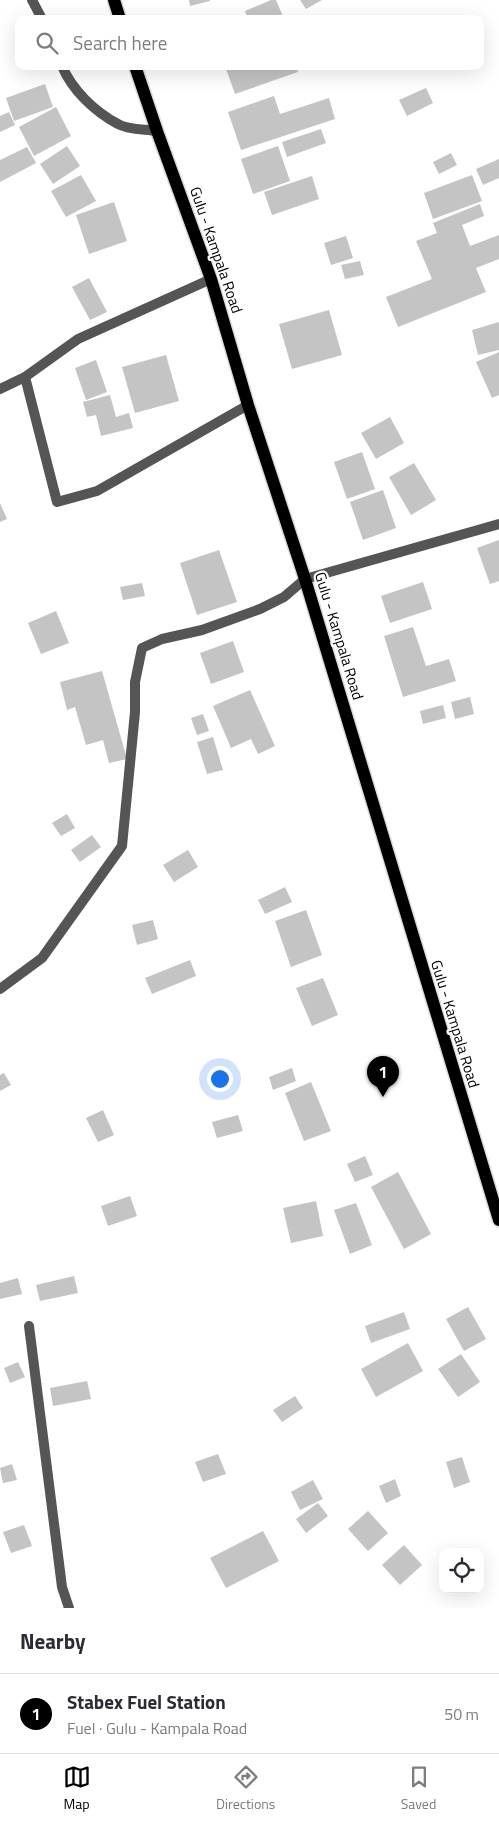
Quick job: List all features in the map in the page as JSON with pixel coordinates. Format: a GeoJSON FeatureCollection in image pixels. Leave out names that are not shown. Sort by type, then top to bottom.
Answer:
{"type":"FeatureCollection","features":[{"type":"Feature","properties":{"kind":"main road"},"geometry":{"type":"LineString","coordinates":[[114,0],[119,15]]}},
{"type":"Feature","properties":{"kind":"main road","name":"Gulu - Kampala Road"},"geometry":{"type":"LineString","coordinates":[[137,70],[156,131],[211,279],[248,405],[305,578],[499,1220]]}},
{"type":"Feature","properties":{"kind":"street"},"geometry":{"type":"LineString","coordinates":[[32,0],[40,15]]}},
{"type":"Feature","properties":{"kind":"street"},"geometry":{"type":"LineString","coordinates":[[64,70],[68,80],[93,107],[119,125],[156,131]]}},
{"type":"Feature","properties":{"kind":"street"},"geometry":{"type":"LineString","coordinates":[[0,389],[25,377],[78,339],[211,279]]}},
{"type":"Feature","properties":{"kind":"street"},"geometry":{"type":"LineString","coordinates":[[25,377],[57,502],[97,491],[248,405]]}},
{"type":"Feature","properties":{"kind":"street"},"geometry":{"type":"LineString","coordinates":[[0,989],[42,958],[122,846],[135,712],[135,682],[142,648],[162,639],[202,630],[260,608],[284,597],[305,578],[499,524]]}},
{"type":"Feature","properties":{"kind":"street"},"geometry":{"type":"LineString","coordinates":[[29,1326],[62,1587],[70,1608]]}},
{"type":"Feature","properties":{"kind":"building"},"geometry":{"type":"Polygon","coordinates":[[[189,0],[210,0],[210,1],[190,6],[189,0]]]}},
{"type":"Feature","properties":{"kind":"building"},"geometry":{"type":"Polygon","coordinates":[[[271,0],[276,0],[282,15],[246,15],[245,11],[271,0]]]}},
{"type":"Feature","properties":{"kind":"building"},"geometry":{"type":"Polygon","coordinates":[[[300,0],[322,0],[306,9],[300,0]]]}},
{"type":"Feature","properties":{"kind":"building"},"geometry":{"type":"Polygon","coordinates":[[[226,70],[297,70],[298,72],[235,94],[226,70]]]}},
{"type":"Feature","properties":{"kind":"building"},"geometry":{"type":"Polygon","coordinates":[[[45,84],[53,107],[14,121],[6,98],[45,84]]]}},
{"type":"Feature","properties":{"kind":"building"},"geometry":{"type":"Polygon","coordinates":[[[426,88],[433,103],[407,116],[399,100],[426,88]]]}},
{"type":"Feature","properties":{"kind":"building"},"geometry":{"type":"Polygon","coordinates":[[[274,96],[280,114],[329,98],[335,119],[241,150],[228,112],[274,96]]]}},
{"type":"Feature","properties":{"kind":"building"},"geometry":{"type":"Polygon","coordinates":[[[56,107],[71,136],[34,156],[19,127],[56,107]]]}},
{"type":"Feature","properties":{"kind":"building"},"geometry":{"type":"Polygon","coordinates":[[[9,112],[15,125],[0,132],[0,116],[9,112]]]}},
{"type":"Feature","properties":{"kind":"building"},"geometry":{"type":"Polygon","coordinates":[[[321,129],[326,143],[287,157],[282,142],[321,129]]]}},
{"type":"Feature","properties":{"kind":"building"},"geometry":{"type":"Polygon","coordinates":[[[67,146],[80,166],[53,184],[40,164],[67,146]]]}},
{"type":"Feature","properties":{"kind":"building"},"geometry":{"type":"Polygon","coordinates":[[[278,146],[290,181],[253,194],[241,159],[278,146]]]}},
{"type":"Feature","properties":{"kind":"building"},"geometry":{"type":"Polygon","coordinates":[[[27,147],[36,163],[0,182],[0,160],[27,147]]]}},
{"type":"Feature","properties":{"kind":"building"},"geometry":{"type":"Polygon","coordinates":[[[451,153],[457,165],[439,174],[433,162],[451,153]]]}},
{"type":"Feature","properties":{"kind":"building"},"geometry":{"type":"Polygon","coordinates":[[[499,159],[499,178],[483,185],[476,169],[499,159]]]}},
{"type":"Feature","properties":{"kind":"building"},"geometry":{"type":"Polygon","coordinates":[[[81,175],[96,201],[66,217],[51,191],[81,175]]]}},
{"type":"Feature","properties":{"kind":"building"},"geometry":{"type":"Polygon","coordinates":[[[472,175],[482,201],[433,219],[424,193],[472,175]]]}},
{"type":"Feature","properties":{"kind":"building"},"geometry":{"type":"Polygon","coordinates":[[[312,176],[319,199],[272,215],[264,192],[312,176]]]}},
{"type":"Feature","properties":{"kind":"building"},"geometry":{"type":"Polygon","coordinates":[[[114,202],[127,241],[89,254],[76,215],[114,202]]]}},
{"type":"Feature","properties":{"kind":"building"},"geometry":{"type":"Polygon","coordinates":[[[480,204],[484,216],[462,225],[470,246],[499,235],[499,259],[476,268],[486,292],[398,327],[386,297],[432,279],[416,241],[437,233],[433,223],[480,204]]]}},
{"type":"Feature","properties":{"kind":"building"},"geometry":{"type":"Polygon","coordinates":[[[346,236],[353,258],[331,265],[324,243],[346,236]]]}},
{"type":"Feature","properties":{"kind":"building"},"geometry":{"type":"Polygon","coordinates":[[[360,261],[364,275],[345,279],[341,265],[360,261]]]}},
{"type":"Feature","properties":{"kind":"building"},"geometry":{"type":"Polygon","coordinates":[[[89,278],[107,312],[90,320],[72,287],[89,278]]]}},
{"type":"Feature","properties":{"kind":"building"},"geometry":{"type":"Polygon","coordinates":[[[329,310],[342,355],[292,369],[279,324],[329,310]]]}},
{"type":"Feature","properties":{"kind":"building"},"geometry":{"type":"Polygon","coordinates":[[[499,322],[499,350],[478,355],[472,330],[499,322]]]}},
{"type":"Feature","properties":{"kind":"building"},"geometry":{"type":"Polygon","coordinates":[[[499,352],[499,395],[492,398],[476,362],[499,352]]]}},
{"type":"Feature","properties":{"kind":"building"},"geometry":{"type":"Polygon","coordinates":[[[166,355],[179,401],[135,413],[122,367],[166,355]]]}},
{"type":"Feature","properties":{"kind":"building"},"geometry":{"type":"Polygon","coordinates":[[[96,360],[107,392],[86,400],[75,368],[96,360]]]}},
{"type":"Feature","properties":{"kind":"building"},"geometry":{"type":"Polygon","coordinates":[[[110,395],[116,417],[129,413],[133,428],[101,436],[96,415],[87,417],[83,402],[110,395]]]}},
{"type":"Feature","properties":{"kind":"building"},"geometry":{"type":"Polygon","coordinates":[[[390,417],[404,443],[376,459],[361,433],[390,417]]]}},
{"type":"Feature","properties":{"kind":"building"},"geometry":{"type":"Polygon","coordinates":[[[362,452],[375,489],[347,499],[334,462],[362,452]]]}},
{"type":"Feature","properties":{"kind":"building"},"geometry":{"type":"Polygon","coordinates":[[[414,463],[436,500],[411,515],[389,477],[414,463]]]}},
{"type":"Feature","properties":{"kind":"building"},"geometry":{"type":"Polygon","coordinates":[[[383,490],[396,528],[363,540],[350,502],[383,490]]]}},
{"type":"Feature","properties":{"kind":"building"},"geometry":{"type":"Polygon","coordinates":[[[0,503],[7,519],[0,522],[0,503]]]}},
{"type":"Feature","properties":{"kind":"building"},"geometry":{"type":"Polygon","coordinates":[[[499,540],[499,581],[490,584],[477,548],[499,540]]]}},
{"type":"Feature","properties":{"kind":"building"},"geometry":{"type":"Polygon","coordinates":[[[219,550],[237,602],[197,615],[180,563],[219,550]]]}},
{"type":"Feature","properties":{"kind":"building"},"geometry":{"type":"Polygon","coordinates":[[[423,582],[432,609],[390,623],[381,596],[423,582]]]}},
{"type":"Feature","properties":{"kind":"building"},"geometry":{"type":"Polygon","coordinates":[[[142,583],[145,596],[123,600],[120,587],[142,583]]]}},
{"type":"Feature","properties":{"kind":"building"},"geometry":{"type":"Polygon","coordinates":[[[56,611],[69,643],[41,654],[28,623],[56,611]]]}},
{"type":"Feature","properties":{"kind":"building"},"geometry":{"type":"Polygon","coordinates":[[[413,627],[426,666],[449,659],[456,681],[403,697],[384,636],[413,627]]]}},
{"type":"Feature","properties":{"kind":"building"},"geometry":{"type":"Polygon","coordinates":[[[233,641],[244,672],[211,684],[200,653],[233,641]]]}},
{"type":"Feature","properties":{"kind":"building"},"geometry":{"type":"Polygon","coordinates":[[[102,671],[127,759],[109,763],[103,740],[86,745],[75,707],[67,710],[60,682],[102,671]]]}},
{"type":"Feature","properties":{"kind":"building"},"geometry":{"type":"Polygon","coordinates":[[[250,690],[275,746],[258,754],[251,739],[231,748],[213,706],[250,690]]]}},
{"type":"Feature","properties":{"kind":"building"},"geometry":{"type":"Polygon","coordinates":[[[470,697],[474,714],[455,719],[451,702],[470,697]]]}},
{"type":"Feature","properties":{"kind":"building"},"geometry":{"type":"Polygon","coordinates":[[[443,705],[446,718],[423,724],[420,711],[443,705]]]}},
{"type":"Feature","properties":{"kind":"building"},"geometry":{"type":"Polygon","coordinates":[[[203,714],[209,731],[197,735],[191,718],[203,714]]]}},
{"type":"Feature","properties":{"kind":"building"},"geometry":{"type":"Polygon","coordinates":[[[213,737],[223,770],[207,774],[197,742],[213,737]]]}},
{"type":"Feature","properties":{"kind":"building"},"geometry":{"type":"Polygon","coordinates":[[[67,814],[75,828],[61,836],[52,823],[67,814]]]}},
{"type":"Feature","properties":{"kind":"building"},"geometry":{"type":"Polygon","coordinates":[[[92,835],[101,847],[80,862],[71,850],[92,835]]]}},
{"type":"Feature","properties":{"kind":"building"},"geometry":{"type":"Polygon","coordinates":[[[188,850],[198,867],[174,882],[163,865],[188,850]]]}},
{"type":"Feature","properties":{"kind":"building"},"geometry":{"type":"Polygon","coordinates":[[[285,887],[292,902],[265,914],[258,900],[285,887]]]}},
{"type":"Feature","properties":{"kind":"building"},"geometry":{"type":"Polygon","coordinates":[[[306,910],[322,955],[291,967],[275,921],[306,910]]]}},
{"type":"Feature","properties":{"kind":"building"},"geometry":{"type":"Polygon","coordinates":[[[153,920],[158,939],[137,945],[132,925],[153,920]]]}},
{"type":"Feature","properties":{"kind":"building"},"geometry":{"type":"Polygon","coordinates":[[[190,960],[196,976],[152,994],[145,978],[190,960]]]}},
{"type":"Feature","properties":{"kind":"building"},"geometry":{"type":"Polygon","coordinates":[[[323,978],[338,1015],[312,1026],[296,988],[323,978]]]}},
{"type":"Feature","properties":{"kind":"building"},"geometry":{"type":"Polygon","coordinates":[[[292,1068],[296,1081],[273,1090],[269,1077],[292,1068]]]}},
{"type":"Feature","properties":{"kind":"building"},"geometry":{"type":"Polygon","coordinates":[[[4,1073],[11,1085],[0,1091],[0,1075],[4,1073]]]}},
{"type":"Feature","properties":{"kind":"building"},"geometry":{"type":"Polygon","coordinates":[[[311,1082],[331,1131],[304,1141],[285,1093],[311,1082]]]}},
{"type":"Feature","properties":{"kind":"building"},"geometry":{"type":"Polygon","coordinates":[[[103,1110],[114,1135],[98,1142],[86,1118],[103,1110]]]}},
{"type":"Feature","properties":{"kind":"building"},"geometry":{"type":"Polygon","coordinates":[[[238,1115],[243,1131],[217,1138],[212,1122],[238,1115]]]}},
{"type":"Feature","properties":{"kind":"building"},"geometry":{"type":"Polygon","coordinates":[[[365,1156],[373,1175],[355,1182],[347,1164],[365,1156]]]}},
{"type":"Feature","properties":{"kind":"building"},"geometry":{"type":"Polygon","coordinates":[[[398,1172],[431,1234],[404,1249],[371,1187],[398,1172]]]}},
{"type":"Feature","properties":{"kind":"building"},"geometry":{"type":"Polygon","coordinates":[[[130,1196],[137,1216],[108,1226],[101,1206],[130,1196]]]}},
{"type":"Feature","properties":{"kind":"building"},"geometry":{"type":"Polygon","coordinates":[[[316,1201],[323,1236],[291,1243],[283,1208],[316,1201]]]}},
{"type":"Feature","properties":{"kind":"building"},"geometry":{"type":"Polygon","coordinates":[[[356,1203],[372,1245],[350,1254],[334,1210],[356,1203]]]}},
{"type":"Feature","properties":{"kind":"building"},"geometry":{"type":"Polygon","coordinates":[[[74,1276],[78,1293],[40,1301],[36,1285],[74,1276]]]}},
{"type":"Feature","properties":{"kind":"building"},"geometry":{"type":"Polygon","coordinates":[[[18,1278],[22,1294],[0,1299],[0,1283],[18,1278]]]}},
{"type":"Feature","properties":{"kind":"building"},"geometry":{"type":"Polygon","coordinates":[[[468,1307],[486,1339],[464,1351],[446,1319],[468,1307]]]}},
{"type":"Feature","properties":{"kind":"building"},"geometry":{"type":"Polygon","coordinates":[[[404,1312],[410,1329],[371,1343],[365,1326],[404,1312]]]}},
{"type":"Feature","properties":{"kind":"building"},"geometry":{"type":"Polygon","coordinates":[[[408,1343],[423,1371],[376,1397],[361,1369],[408,1343]]]}},
{"type":"Feature","properties":{"kind":"building"},"geometry":{"type":"Polygon","coordinates":[[[461,1354],[480,1382],[458,1397],[438,1369],[461,1354]]]}},
{"type":"Feature","properties":{"kind":"building"},"geometry":{"type":"Polygon","coordinates":[[[18,1362],[25,1377],[10,1383],[4,1368],[18,1362]]]}},
{"type":"Feature","properties":{"kind":"building"},"geometry":{"type":"Polygon","coordinates":[[[87,1381],[91,1399],[53,1406],[50,1388],[87,1381]]]}},
{"type":"Feature","properties":{"kind":"building"},"geometry":{"type":"Polygon","coordinates":[[[295,1396],[303,1408],[282,1422],[273,1410],[295,1396]]]}},
{"type":"Feature","properties":{"kind":"building"},"geometry":{"type":"Polygon","coordinates":[[[218,1454],[226,1474],[203,1482],[195,1462],[218,1454]]]}},
{"type":"Feature","properties":{"kind":"building"},"geometry":{"type":"Polygon","coordinates":[[[462,1457],[470,1482],[454,1488],[446,1462],[462,1457]]]}},
{"type":"Feature","properties":{"kind":"building"},"geometry":{"type":"Polygon","coordinates":[[[12,1464],[17,1480],[3,1483],[0,1468],[12,1464]]]}},
{"type":"Feature","properties":{"kind":"building"},"geometry":{"type":"Polygon","coordinates":[[[395,1479],[401,1496],[386,1503],[379,1486],[395,1479]]]}},
{"type":"Feature","properties":{"kind":"building"},"geometry":{"type":"Polygon","coordinates":[[[313,1480],[323,1499],[300,1510],[291,1492],[313,1480]]]}},
{"type":"Feature","properties":{"kind":"building"},"geometry":{"type":"Polygon","coordinates":[[[318,1503],[328,1516],[306,1533],[296,1519],[318,1503]]]}},
{"type":"Feature","properties":{"kind":"building"},"geometry":{"type":"Polygon","coordinates":[[[368,1511],[388,1533],[368,1551],[348,1529],[368,1511]]]}},
{"type":"Feature","properties":{"kind":"building"},"geometry":{"type":"Polygon","coordinates":[[[24,1525],[32,1546],[11,1553],[3,1532],[24,1525]]]}},
{"type":"Feature","properties":{"kind":"building"},"geometry":{"type":"Polygon","coordinates":[[[263,1531],[279,1561],[226,1588],[210,1558],[263,1531]]]}},
{"type":"Feature","properties":{"kind":"building"},"geometry":{"type":"Polygon","coordinates":[[[404,1545],[422,1565],[400,1585],[382,1565],[404,1545]]]}},
{"type":"Feature","properties":{"kind":"place","name":"Stabex Fuel Station"},"geometry":{"type":"Point","coordinates":[383,1097]}}]}
